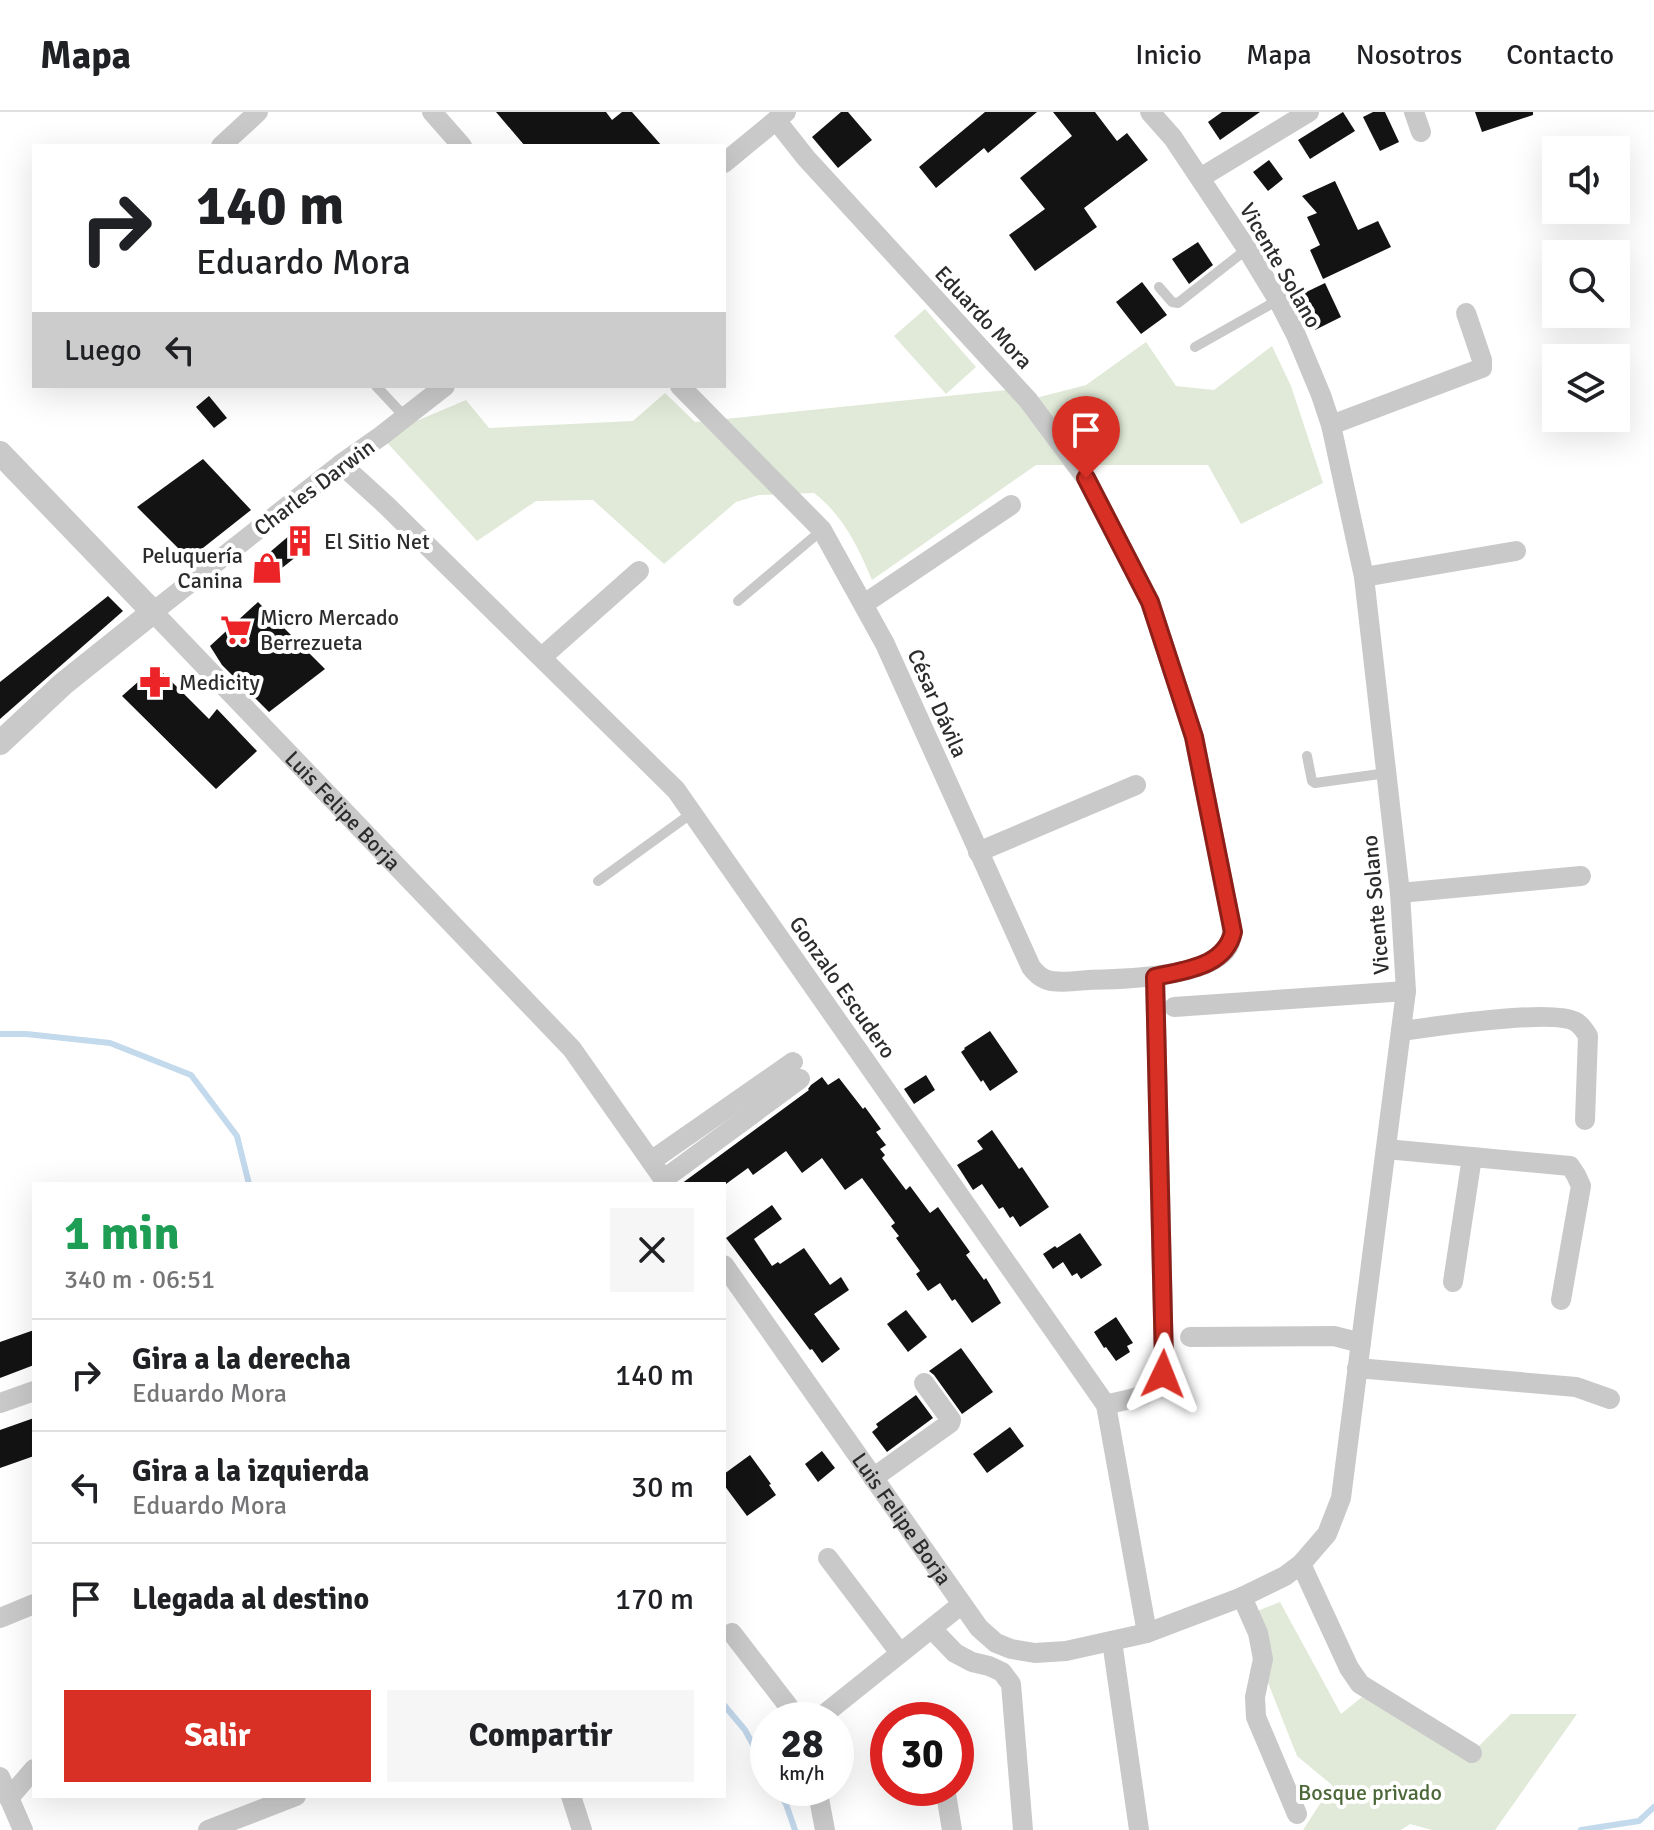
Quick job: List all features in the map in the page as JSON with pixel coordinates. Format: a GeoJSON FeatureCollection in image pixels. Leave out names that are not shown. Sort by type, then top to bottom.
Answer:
{"type":"FeatureCollection","features":[{"type":"Feature","properties":{"kind":"street"},"geometry":{"type":"LineString","coordinates":[[223,144],[258,112]]}},
{"type":"Feature","properties":{"kind":"street"},"geometry":{"type":"LineString","coordinates":[[432,112],[460,144]]}},
{"type":"Feature","properties":{"kind":"street","name":"Vicente Solano"},"geometry":{"type":"LineString","coordinates":[[1147,1633],[1242,1597],[1285,1576],[1301,1564],[1327,1534],[1341,1498],[1406,991],[1400,893],[1364,577],[1331,425],[1296,335],[1278,300],[1173,138],[1150,112]]}},
{"type":"Feature","properties":{"kind":"street"},"geometry":{"type":"LineString","coordinates":[[1200,178],[1309,112]]}},
{"type":"Feature","properties":{"kind":"street"},"geometry":{"type":"LineString","coordinates":[[726,161],[782,116]]}},
{"type":"Feature","properties":{"kind":"street","name":"Eduardo Mora"},"geometry":{"type":"LineString","coordinates":[[782,116],[806,158],[1028,400],[1086,478],[1150,602],[1194,737],[1233,932],[1225,951],[1217,958],[1197,967],[1155,977]]}},
{"type":"Feature","properties":{"kind":"street"},"geometry":{"type":"LineString","coordinates":[[1331,425],[1482,368],[1466,313]]}},
{"type":"Feature","properties":{"kind":"street","name":"Charles Darwin"},"geometry":{"type":"LineString","coordinates":[[0,743],[63,684],[341,464],[442,388]]}},
{"type":"Feature","properties":{"kind":"street","name":"César Dávila"},"geometry":{"type":"LineString","coordinates":[[682,388],[822,530],[885,644],[1031,967],[1044,979],[1064,981],[1155,977]]}},
{"type":"Feature","properties":{"kind":"street","name":"Luis Felipe Borja"},"geometry":{"type":"LineString","coordinates":[[0,453],[572,1049],[666,1182]]}},
{"type":"Feature","properties":{"kind":"street","name":"Gonzalo Escudero"},"geometry":{"type":"LineString","coordinates":[[341,464],[676,790],[1106,1405],[1147,1633]]}},
{"type":"Feature","properties":{"kind":"street"},"geometry":{"type":"LineString","coordinates":[[864,604],[1011,505]]}},
{"type":"Feature","properties":{"kind":"street"},"geometry":{"type":"LineString","coordinates":[[1364,577],[1516,551]]}},
{"type":"Feature","properties":{"kind":"street"},"geometry":{"type":"LineString","coordinates":[[542,657],[639,571]]}},
{"type":"Feature","properties":{"kind":"street"},"geometry":{"type":"LineString","coordinates":[[978,852],[1136,785]]}},
{"type":"Feature","properties":{"kind":"street"},"geometry":{"type":"LineString","coordinates":[[1400,893],[1581,876]]}},
{"type":"Feature","properties":{"kind":"street"},"geometry":{"type":"LineString","coordinates":[[1106,1405],[1151,1392],[1163,1374],[1155,977]]}},
{"type":"Feature","properties":{"kind":"street"},"geometry":{"type":"LineString","coordinates":[[1174,1007],[1406,991]]}},
{"type":"Feature","properties":{"kind":"street"},"geometry":{"type":"LineString","coordinates":[[1401,1031],[1524,1017],[1555,1016],[1574,1020],[1588,1036],[1585,1120]]}},
{"type":"Feature","properties":{"kind":"street"},"geometry":{"type":"LineString","coordinates":[[651,1161],[797,1070],[666,1182]]}},
{"type":"Feature","properties":{"kind":"street"},"geometry":{"type":"LineString","coordinates":[[1386,1149],[1570,1166],[1581,1186],[1561,1300]]}},
{"type":"Feature","properties":{"kind":"street"},"geometry":{"type":"LineString","coordinates":[[1453,1282],[1472,1157]]}},
{"type":"Feature","properties":{"kind":"street","name":"Luis Felipe Borja"},"geometry":{"type":"LineString","coordinates":[[726,1268],[979,1628],[996,1643],[1035,1653],[1066,1651],[1147,1633]]}},
{"type":"Feature","properties":{"kind":"street"},"geometry":{"type":"LineString","coordinates":[[1190,1337],[1334,1336],[1361,1343]]}},
{"type":"Feature","properties":{"kind":"street"},"geometry":{"type":"LineString","coordinates":[[1357,1368],[1576,1387],[1610,1399]]}},
{"type":"Feature","properties":{"kind":"street"},"geometry":{"type":"LineString","coordinates":[[873,1478],[950,1423],[951,1420],[924,1383]]}},
{"type":"Feature","properties":{"kind":"street"},"geometry":{"type":"LineString","coordinates":[[0,1403],[32,1392]]}},
{"type":"Feature","properties":{"kind":"street"},"geometry":{"type":"LineString","coordinates":[[828,1558],[900,1653]]}},
{"type":"Feature","properties":{"kind":"street"},"geometry":{"type":"LineString","coordinates":[[1301,1564],[1349,1668],[1360,1684],[1472,1753]]}},
{"type":"Feature","properties":{"kind":"street"},"geometry":{"type":"LineString","coordinates":[[1242,1597],[1258,1633],[1263,1659],[1255,1697],[1256,1717],[1297,1814]]}},
{"type":"Feature","properties":{"kind":"street"},"geometry":{"type":"LineString","coordinates":[[839,1702],[962,1604]]}},
{"type":"Feature","properties":{"kind":"street"},"geometry":{"type":"LineString","coordinates":[[0,1618],[32,1605]]}},
{"type":"Feature","properties":{"kind":"street"},"geometry":{"type":"LineString","coordinates":[[932,1629],[955,1653],[1002,1672],[1011,1684],[1023,1830]]}},
{"type":"Feature","properties":{"kind":"street"},"geometry":{"type":"LineString","coordinates":[[732,1633],[785,1702]]}},
{"type":"Feature","properties":{"kind":"street"},"geometry":{"type":"LineString","coordinates":[[1112,1641],[1139,1830]]}},
{"type":"Feature","properties":{"kind":"street"},"geometry":{"type":"LineString","coordinates":[[9,1798],[32,1771]]}},
{"type":"Feature","properties":{"kind":"street"},"geometry":{"type":"LineString","coordinates":[[0,1777],[23,1830]]}},
{"type":"Feature","properties":{"kind":"street"},"geometry":{"type":"LineString","coordinates":[[208,1830],[291,1798]]}},
{"type":"Feature","properties":{"kind":"street"},"geometry":{"type":"LineString","coordinates":[[572,1798],[582,1830]]}},
{"type":"Feature","properties":{"kind":"street"},"geometry":{"type":"LineString","coordinates":[[820,1806],[825,1830]]}},
{"type":"Feature","properties":{"kind":"street"},"geometry":{"type":"LineString","coordinates":[[948,1806],[952,1830]]}},
{"type":"Feature","properties":{"kind":"lane"},"geometry":{"type":"LineString","coordinates":[[1159,287],[1172,302],[1178,303],[1247,249]]}},
{"type":"Feature","properties":{"kind":"lane"},"geometry":{"type":"LineString","coordinates":[[1195,347],[1278,300]]}},
{"type":"Feature","properties":{"kind":"lane"},"geometry":{"type":"LineString","coordinates":[[378,388],[405,417]]}},
{"type":"Feature","properties":{"kind":"lane"},"geometry":{"type":"LineString","coordinates":[[738,601],[822,530]]}},
{"type":"Feature","properties":{"kind":"lane"},"geometry":{"type":"LineString","coordinates":[[1307,756],[1315,783],[1387,773]]}},
{"type":"Feature","properties":{"kind":"lane"},"geometry":{"type":"LineString","coordinates":[[598,881],[692,813]]}},
{"type":"Feature","properties":{"kind":"green space"},"geometry":{"type":"Polygon","coordinates":[[[925,309],[976,367],[946,394],[894,336],[925,309]]]}},
{"type":"Feature","properties":{"kind":"green space"},"geometry":{"type":"Polygon","coordinates":[[[1146,342],[1176,386],[1214,390],[1272,346],[1291,386],[1323,483],[1241,524],[1208,465],[1036,465],[872,580],[841,521],[814,493],[759,495],[736,502],[664,564],[593,500],[536,501],[477,541],[381,436],[466,400],[489,428],[633,421],[665,393],[695,422],[1006,390],[1028,400],[1086,385],[1146,342]]]}},
{"type":"Feature","properties":{"kind":"green space","name":"Bosque privado"},"geometry":{"type":"Polygon","coordinates":[[[1280,1602],[1341,1714],[1362,1697],[1472,1753],[1511,1714],[1577,1714],[1495,1830],[1432,1830],[1410,1824],[1401,1830],[1303,1830],[1332,1785],[1297,1756],[1242,1617],[1280,1602]]]}},
{"type":"Feature","properties":{"kind":"building"},"geometry":{"type":"Polygon","coordinates":[[[496,112],[606,112],[612,120],[622,112],[632,112],[660,144],[523,144],[496,112]]]}},
{"type":"Feature","properties":{"kind":"building"},"geometry":{"type":"Polygon","coordinates":[[[841,112],[848,112],[872,140],[838,168],[812,137],[841,112]]]}},
{"type":"Feature","properties":{"kind":"building"},"geometry":{"type":"Polygon","coordinates":[[[985,112],[1037,112],[988,153],[984,148],[936,188],[919,167],[985,112]]]}},
{"type":"Feature","properties":{"kind":"building"},"geometry":{"type":"Polygon","coordinates":[[[1053,112],[1095,112],[1117,141],[1127,133],[1148,160],[1084,208],[1097,227],[1035,271],[1009,235],[1045,209],[1020,178],[1072,136],[1053,112]]]}},
{"type":"Feature","properties":{"kind":"building"},"geometry":{"type":"Polygon","coordinates":[[[1222,112],[1260,112],[1220,140],[1208,122],[1222,112]]]}},
{"type":"Feature","properties":{"kind":"building"},"geometry":{"type":"Polygon","coordinates":[[[1343,112],[1355,131],[1310,159],[1298,140],[1343,112]]]}},
{"type":"Feature","properties":{"kind":"building"},"geometry":{"type":"Polygon","coordinates":[[[1373,112],[1385,112],[1399,142],[1380,151],[1363,117],[1373,112]]]}},
{"type":"Feature","properties":{"kind":"building"},"geometry":{"type":"Polygon","coordinates":[[[1475,112],[1533,112],[1533,115],[1482,132],[1475,112]]]}},
{"type":"Feature","properties":{"kind":"building"},"geometry":{"type":"Polygon","coordinates":[[[1269,160],[1283,179],[1268,191],[1253,172],[1269,160]]]}},
{"type":"Feature","properties":{"kind":"building"},"geometry":{"type":"Polygon","coordinates":[[[1335,181],[1358,230],[1378,221],[1391,247],[1323,279],[1310,250],[1320,245],[1307,217],[1317,213],[1302,196],[1335,181]]]}},
{"type":"Feature","properties":{"kind":"building"},"geometry":{"type":"Polygon","coordinates":[[[1198,242],[1213,265],[1189,284],[1172,259],[1198,242]]]}},
{"type":"Feature","properties":{"kind":"building"},"geometry":{"type":"Polygon","coordinates":[[[1142,282],[1167,315],[1141,334],[1116,302],[1142,282]]]}},
{"type":"Feature","properties":{"kind":"building"},"geometry":{"type":"Polygon","coordinates":[[[1325,283],[1341,317],[1315,330],[1298,296],[1325,283]]]}},
{"type":"Feature","properties":{"kind":"building"},"geometry":{"type":"Polygon","coordinates":[[[209,396],[227,418],[214,428],[196,407],[209,396]]]}},
{"type":"Feature","properties":{"kind":"building"},"geometry":{"type":"Polygon","coordinates":[[[203,459],[251,510],[189,559],[137,507],[203,459]]]}},
{"type":"Feature","properties":{"kind":"building"},"geometry":{"type":"Polygon","coordinates":[[[297,529],[311,545],[268,579],[256,564],[297,529]]]}},
{"type":"Feature","properties":{"kind":"building"},"geometry":{"type":"Polygon","coordinates":[[[108,596],[123,611],[0,719],[0,682],[108,596]]]}},
{"type":"Feature","properties":{"kind":"building"},"geometry":{"type":"Polygon","coordinates":[[[258,602],[325,669],[269,712],[222,665],[210,646],[258,602]]]}},
{"type":"Feature","properties":{"kind":"building"},"geometry":{"type":"Polygon","coordinates":[[[156,666],[209,719],[217,709],[257,751],[216,789],[122,696],[156,666]]]}},
{"type":"Feature","properties":{"kind":"building"},"geometry":{"type":"Polygon","coordinates":[[[990,1031],[1018,1072],[990,1091],[961,1052],[990,1031]]]}},
{"type":"Feature","properties":{"kind":"building"},"geometry":{"type":"Polygon","coordinates":[[[926,1075],[935,1090],[914,1104],[904,1089],[926,1075]]]}},
{"type":"Feature","properties":{"kind":"building"},"geometry":{"type":"Polygon","coordinates":[[[822,1077],[828,1085],[839,1078],[863,1109],[865,1107],[881,1129],[876,1132],[886,1145],[880,1149],[885,1155],[882,1158],[906,1190],[910,1186],[930,1213],[938,1207],[970,1252],[966,1255],[984,1280],[986,1278],[1001,1303],[972,1323],[940,1283],[928,1291],[916,1274],[920,1271],[896,1238],[899,1236],[891,1226],[895,1223],[862,1178],[845,1190],[822,1158],[802,1173],[786,1151],[753,1175],[748,1168],[726,1184],[684,1182],[809,1090],[822,1077]]]}},
{"type":"Feature","properties":{"kind":"building"},"geometry":{"type":"Polygon","coordinates":[[[992,1130],[1049,1207],[1020,1227],[1003,1207],[999,1209],[982,1184],[973,1190],[957,1165],[983,1149],[977,1141],[992,1130]]]}},
{"type":"Feature","properties":{"kind":"building"},"geometry":{"type":"Polygon","coordinates":[[[772,1205],[782,1219],[754,1239],[772,1266],[804,1248],[830,1285],[841,1277],[849,1290],[814,1314],[840,1349],[822,1363],[726,1238],[772,1205]]]}},
{"type":"Feature","properties":{"kind":"building"},"geometry":{"type":"Polygon","coordinates":[[[1080,1233],[1102,1265],[1081,1279],[1077,1273],[1072,1276],[1063,1262],[1053,1269],[1043,1254],[1080,1233]]]}},
{"type":"Feature","properties":{"kind":"building"},"geometry":{"type":"Polygon","coordinates":[[[906,1310],[927,1337],[908,1352],[887,1324],[906,1310]]]}},
{"type":"Feature","properties":{"kind":"building"},"geometry":{"type":"Polygon","coordinates":[[[1116,1317],[1133,1343],[1127,1346],[1130,1352],[1116,1361],[1094,1332],[1116,1317]]]}},
{"type":"Feature","properties":{"kind":"building"},"geometry":{"type":"Polygon","coordinates":[[[32,1331],[32,1366],[0,1378],[0,1342],[32,1331]]]}},
{"type":"Feature","properties":{"kind":"building"},"geometry":{"type":"Polygon","coordinates":[[[961,1348],[993,1392],[962,1414],[929,1371],[961,1348]]]}},
{"type":"Feature","properties":{"kind":"building"},"geometry":{"type":"Polygon","coordinates":[[[916,1395],[933,1418],[887,1452],[872,1432],[878,1427],[876,1424],[916,1395]]]}},
{"type":"Feature","properties":{"kind":"building"},"geometry":{"type":"Polygon","coordinates":[[[32,1419],[32,1457],[0,1468],[0,1430],[32,1419]]]}},
{"type":"Feature","properties":{"kind":"building"},"geometry":{"type":"Polygon","coordinates":[[[1010,1427],[1024,1446],[987,1473],[973,1454],[1010,1427]]]}},
{"type":"Feature","properties":{"kind":"building"},"geometry":{"type":"Polygon","coordinates":[[[822,1451],[835,1468],[818,1482],[805,1464],[822,1451]]]}},
{"type":"Feature","properties":{"kind":"building"},"geometry":{"type":"Polygon","coordinates":[[[750,1455],[776,1495],[747,1516],[726,1488],[726,1473],[750,1455]]]}},
{"type":"Feature","properties":{"kind":"waterway"},"geometry":{"type":"LineString","coordinates":[[0,1034],[110,1043],[191,1075],[237,1136],[248,1182]]}},
{"type":"Feature","properties":{"kind":"waterway"},"geometry":{"type":"LineString","coordinates":[[726,1707],[750,1739]]}},
{"type":"Feature","properties":{"kind":"waterway"},"geometry":{"type":"LineString","coordinates":[[787,1806],[795,1830]]}},
{"type":"Feature","properties":{"kind":"waterway"},"geometry":{"type":"LineString","coordinates":[[1581,1830],[1639,1821],[1654,1807]]}},
{"type":"Feature","properties":{"kind":"place","name":"El Sitio Net"},"geometry":{"type":"Point","coordinates":[300,541]}},
{"type":"Feature","properties":{"kind":"place","name":"Peluquería Canina"},"geometry":{"type":"Point","coordinates":[267,568]}},
{"type":"Feature","properties":{"kind":"place","name":"Micro Mercado Berrezueta"},"geometry":{"type":"Point","coordinates":[236,630]}},
{"type":"Feature","properties":{"kind":"place","name":"Medicity"},"geometry":{"type":"Point","coordinates":[155,682]}},
{"type":"Feature","properties":{"kind":"route"},"geometry":{"type":"LineString","coordinates":[[1086,478],[1150,602],[1194,737],[1233,932],[1225,951],[1217,958],[1197,967],[1155,977],[1163,1374]]}}]}
